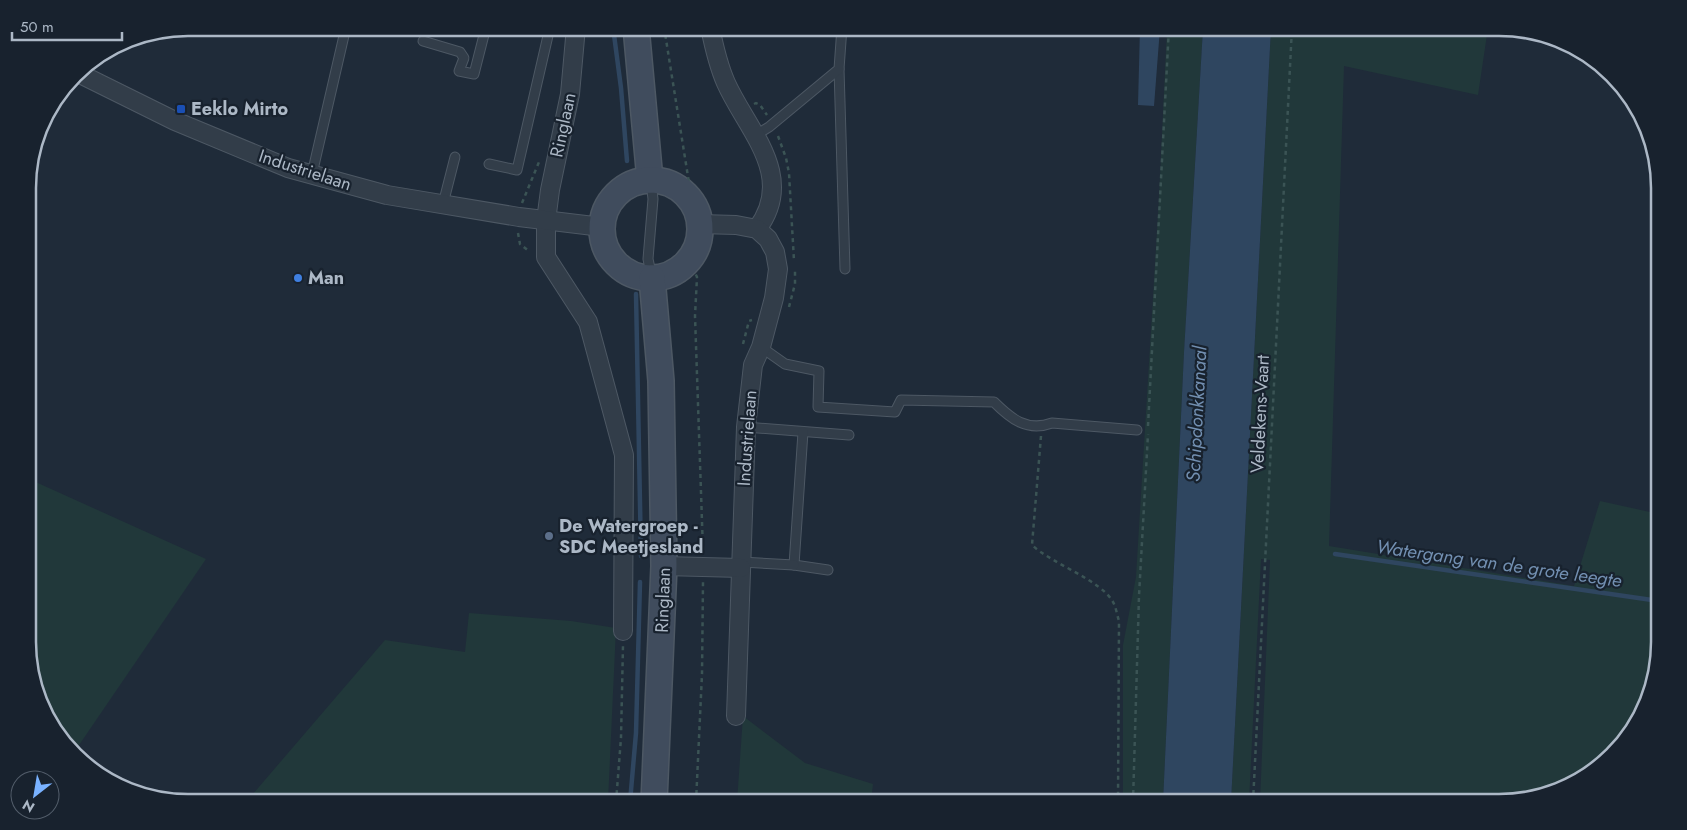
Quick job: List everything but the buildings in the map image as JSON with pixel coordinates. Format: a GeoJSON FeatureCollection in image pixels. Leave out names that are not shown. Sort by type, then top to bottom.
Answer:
{"type":"FeatureCollection","features":[{"type":"Feature","properties":{"kind":"main road"},"geometry":{"type":"LineString","coordinates":[[637,37],[650,180]]}},
{"type":"Feature","properties":{"kind":"main road"},"geometry":{"type":"LineString","coordinates":[[650,180],[663,181],[678,188],[688,197],[696,210],[700,224],[700,237],[696,249],[689,260],[666,276],[640,277],[623,269],[613,260],[603,239],[602,227],[605,211],[614,196],[629,185],[650,180]]}},
{"type":"Feature","properties":{"kind":"main road","name":"Ringlaan"},"geometry":{"type":"LineString","coordinates":[[652,278],[661,381],[664,566],[654,794]]}},
{"type":"Feature","properties":{"kind":"street","name":"Ringlaan"},"geometry":{"type":"LineString","coordinates":[[546,221],[570,94],[575,37]]}},
{"type":"Feature","properties":{"kind":"street"},"geometry":{"type":"LineString","coordinates":[[700,224],[736,225],[757,229],[766,217],[772,200],[771,176],[763,149],[726,83],[715,53],[712,37]]}},
{"type":"Feature","properties":{"kind":"street","name":"Industrielaan"},"geometry":{"type":"LineString","coordinates":[[86,77],[175,121],[288,168],[387,195],[546,221],[602,227]]}},
{"type":"Feature","properties":{"kind":"street"},"geometry":{"type":"LineString","coordinates":[[546,221],[546,257],[588,322],[624,454],[623,631]]}},
{"type":"Feature","properties":{"kind":"street","name":"Industrielaan"},"geometry":{"type":"LineString","coordinates":[[736,716],[746,427],[753,365],[761,346],[774,298],[778,269],[775,252],[768,239],[757,229]]}},
{"type":"Feature","properties":{"kind":"street"},"geometry":{"type":"LineString","coordinates":[[664,566],[703,567],[741,565]]}},
{"type":"Feature","properties":{"kind":"lane"},"geometry":{"type":"LineString","coordinates":[[841,36],[839,69],[845,269]]}},
{"type":"Feature","properties":{"kind":"lane"},"geometry":{"type":"LineString","coordinates":[[312,174],[344,37]]}},
{"type":"Feature","properties":{"kind":"lane"},"geometry":{"type":"LineString","coordinates":[[423,41],[460,52],[464,58],[459,71],[474,74],[484,37]]}},
{"type":"Feature","properties":{"kind":"lane"},"geometry":{"type":"LineString","coordinates":[[489,164],[517,170],[548,37]]}},
{"type":"Feature","properties":{"kind":"lane"},"geometry":{"type":"LineString","coordinates":[[756,135],[773,124],[839,69]]}},
{"type":"Feature","properties":{"kind":"lane"},"geometry":{"type":"LineString","coordinates":[[443,204],[454,157]]}},
{"type":"Feature","properties":{"kind":"lane"},"geometry":{"type":"LineString","coordinates":[[650,180],[653,199],[648,259],[652,278]]}},
{"type":"Feature","properties":{"kind":"lane"},"geometry":{"type":"LineString","coordinates":[[761,346],[785,364],[819,371],[818,407],[896,412],[901,400],[994,402],[1006,414],[1022,424],[1042,427],[1052,423],[1137,430]]}},
{"type":"Feature","properties":{"kind":"lane"},"geometry":{"type":"LineString","coordinates":[[746,427],[850,435]]}},
{"type":"Feature","properties":{"kind":"lane"},"geometry":{"type":"LineString","coordinates":[[794,566],[803,432]]}},
{"type":"Feature","properties":{"kind":"lane"},"geometry":{"type":"LineString","coordinates":[[741,565],[794,566],[828,570]]}},
{"type":"Feature","properties":{"kind":"path"},"geometry":{"type":"LineString","coordinates":[[1133,793],[1139,596],[1169,36]]}},
{"type":"Feature","properties":{"kind":"path","name":"Veldekens-Vaart"},"geometry":{"type":"LineString","coordinates":[[1253,793],[1292,36]]}},
{"type":"Feature","properties":{"kind":"path"},"geometry":{"type":"LineString","coordinates":[[665,37],[690,190]]}},
{"type":"Feature","properties":{"kind":"path"},"geometry":{"type":"LineString","coordinates":[[742,111],[756,103],[760,105],[773,124],[786,158],[791,199],[796,284],[788,312]]}},
{"type":"Feature","properties":{"kind":"path"},"geometry":{"type":"LineString","coordinates":[[689,260],[697,277],[695,316],[703,567],[702,674],[696,794]]}},
{"type":"Feature","properties":{"kind":"path"},"geometry":{"type":"LineString","coordinates":[[743,347],[749,321],[766,322]]}},
{"type":"Feature","properties":{"kind":"path"},"geometry":{"type":"LineString","coordinates":[[1042,427],[1032,545],[1046,557],[1100,588],[1112,601],[1119,620],[1118,793]]}},
{"type":"Feature","properties":{"kind":"path"},"geometry":{"type":"LineString","coordinates":[[617,794],[623,631]]}},
{"type":"Feature","properties":{"kind":"green space"},"geometry":{"type":"Polygon","coordinates":[[[1167,36],[1203,36],[1184,352],[1163,793],[1123,793],[1123,645],[1136,577],[1159,198],[1167,36]]]}},
{"type":"Feature","properties":{"kind":"green space"},"geometry":{"type":"Polygon","coordinates":[[[1271,36],[1487,36],[1478,95],[1344,66],[1329,546],[1574,586],[1600,501],[1651,512],[1651,642],[1648,672],[1643,691],[1625,726],[1599,756],[1566,778],[1548,786],[1529,791],[1509,793],[1260,793],[1270,560],[1261,559],[1249,793],[1231,793],[1271,36]]]}},
{"type":"Feature","properties":{"kind":"green space"},"geometry":{"type":"Polygon","coordinates":[[[36,482],[206,559],[78,746],[62,726],[52,709],[41,681],[36,642],[36,482]]]}},
{"type":"Feature","properties":{"kind":"green space"},"geometry":{"type":"Polygon","coordinates":[[[469,613],[571,621],[616,628],[608,794],[253,794],[385,640],[465,652],[469,613]]]}},
{"type":"Feature","properties":{"kind":"green space"},"geometry":{"type":"Polygon","coordinates":[[[743,716],[805,763],[873,784],[872,793],[738,794],[743,716]]]}},
{"type":"Feature","properties":{"kind":"water"},"geometry":{"type":"Polygon","coordinates":[[[1140,36],[1159,36],[1154,106],[1138,105],[1140,36]]]}},
{"type":"Feature","properties":{"kind":"water","name":"Schipdonkkanaal"},"geometry":{"type":"Polygon","coordinates":[[[1203,36],[1271,36],[1231,793],[1163,793],[1184,352],[1203,36]]]}},
{"type":"Feature","properties":{"kind":"waterway"},"geometry":{"type":"LineString","coordinates":[[614,37],[627,161]]}},
{"type":"Feature","properties":{"kind":"waterway"},"geometry":{"type":"LineString","coordinates":[[636,294],[641,556]]}},
{"type":"Feature","properties":{"kind":"waterway","name":"Watergang van de grote leegte"},"geometry":{"type":"LineString","coordinates":[[1335,554],[1651,600]]}},
{"type":"Feature","properties":{"kind":"waterway"},"geometry":{"type":"LineString","coordinates":[[631,794],[636,733],[640,582]]}},
{"type":"Feature","properties":{"kind":"place","name":"Eeklo Mirto"},"geometry":{"type":"Point","coordinates":[181,109]}},
{"type":"Feature","properties":{"kind":"place","name":"Man"},"geometry":{"type":"Point","coordinates":[298,278]}},
{"type":"Feature","properties":{"kind":"place","name":"De Watergroep - SDC Meetjesland"},"geometry":{"type":"Point","coordinates":[549,536]}}]}
